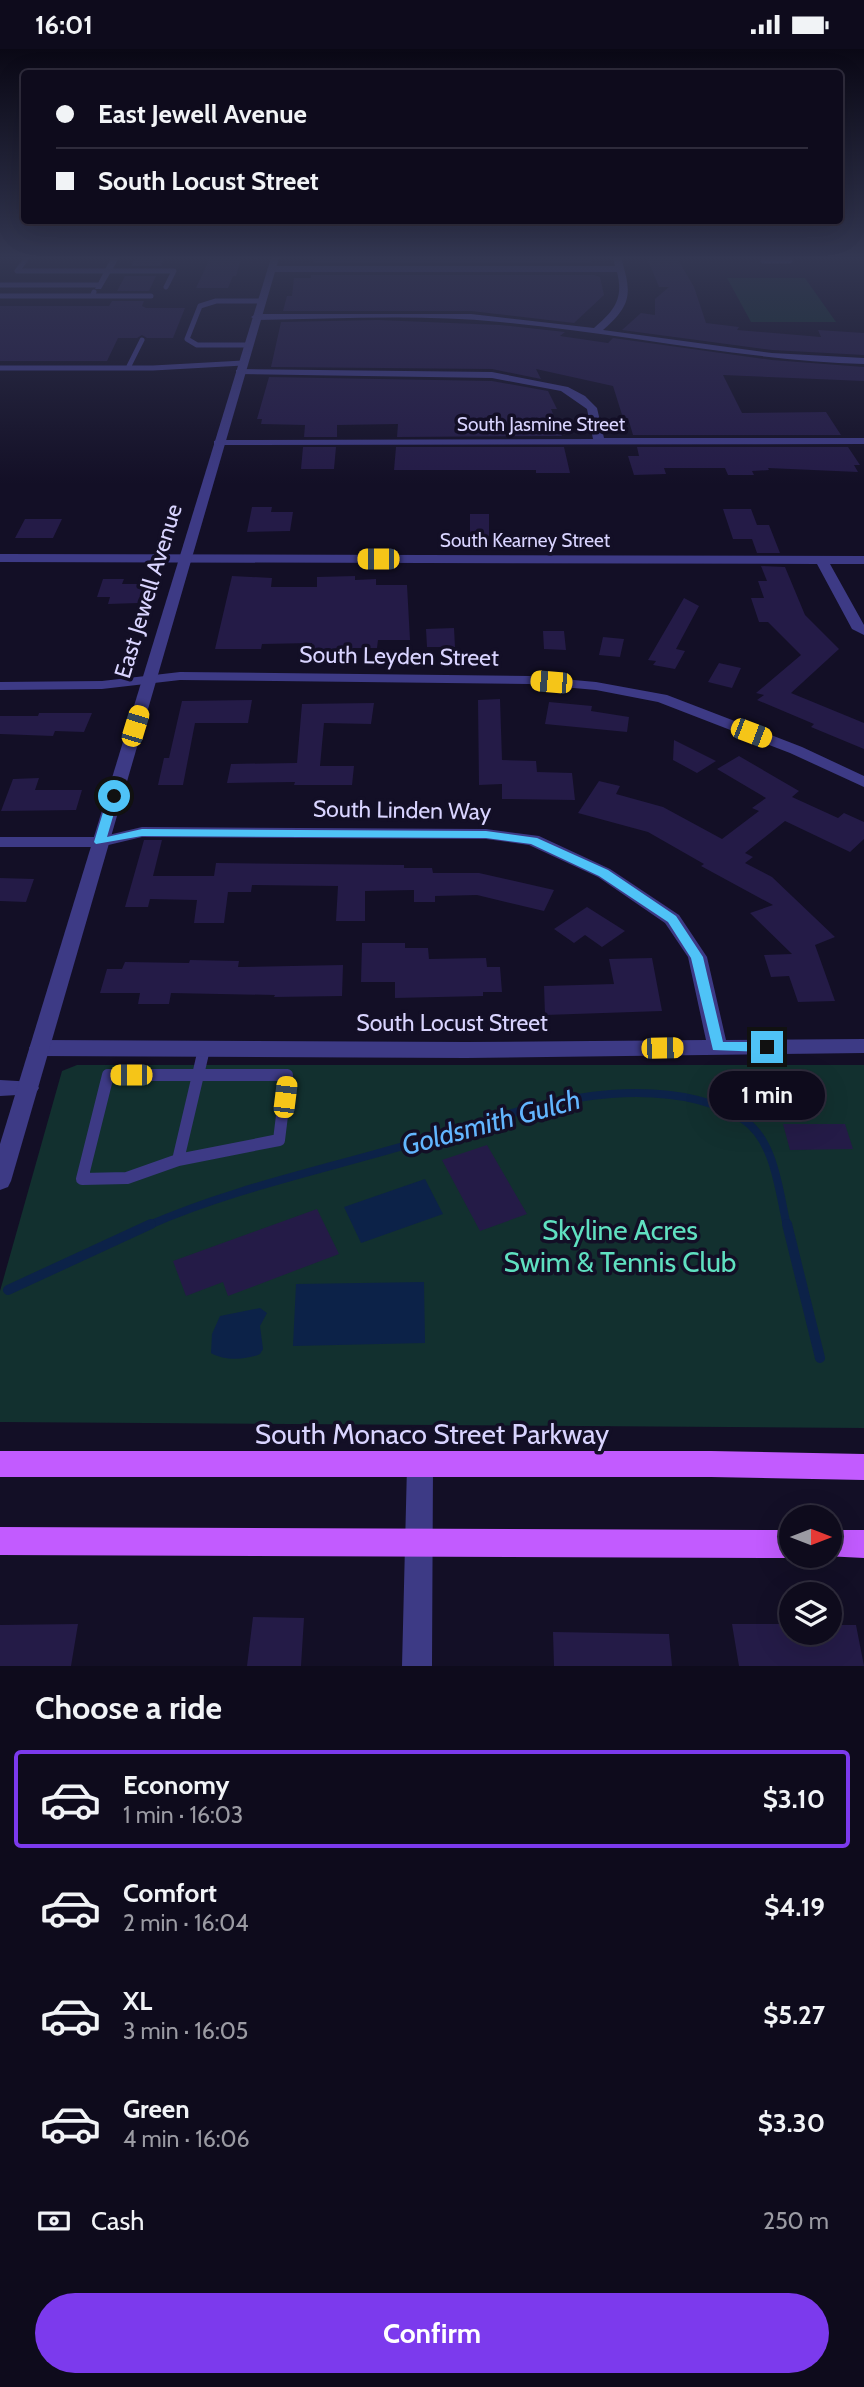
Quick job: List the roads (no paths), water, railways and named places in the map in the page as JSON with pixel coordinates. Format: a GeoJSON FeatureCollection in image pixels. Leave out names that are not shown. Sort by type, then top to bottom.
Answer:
{"type":"FeatureCollection","features":[{"type":"Feature","properties":{"kind":"main road","name":"South Monaco Street Parkway"},"geometry":{"type":"LineString","coordinates":[[0,1464],[711,1464],[864,1467]]}},
{"type":"Feature","properties":{"kind":"main road"},"geometry":{"type":"LineString","coordinates":[[0,1541],[779,1544]]}},
{"type":"Feature","properties":{"kind":"main road"},"geometry":{"type":"LineString","coordinates":[[842,1544],[864,1544]]}},
{"type":"Feature","properties":{"kind":"street","name":"East Jewell Avenue"},"geometry":{"type":"LineString","coordinates":[[0,1181],[187,558],[251,333]]}},
{"type":"Feature","properties":{"kind":"street"},"geometry":{"type":"LineString","coordinates":[[612,333],[755,356],[864,361]]}},
{"type":"Feature","properties":{"kind":"street"},"geometry":{"type":"LineString","coordinates":[[241,368],[492,375],[564,389],[592,408],[599,441]]}},
{"type":"Feature","properties":{"kind":"street","name":"South Jasmine Street"},"geometry":{"type":"LineString","coordinates":[[218,443],[864,441]]}},
{"type":"Feature","properties":{"kind":"street","name":"South Kearney Street"},"geometry":{"type":"LineString","coordinates":[[0,558],[864,560]]}},
{"type":"Feature","properties":{"kind":"street"},"geometry":{"type":"LineString","coordinates":[[821,560],[859,629],[864,631]]}},
{"type":"Feature","properties":{"kind":"street","name":"South Leyden Street"},"geometry":{"type":"LineString","coordinates":[[0,686],[102,685],[180,676],[529,680],[596,686],[662,698],[796,750],[864,782]]}},
{"type":"Feature","properties":{"kind":"street","name":"South Linden Way"},"geometry":{"type":"LineString","coordinates":[[0,842],[100,842],[142,832],[486,834],[533,841],[604,873],[672,919],[697,957],[718,1047]]}},
{"type":"Feature","properties":{"kind":"street","name":"South Locust Street"},"geometry":{"type":"LineString","coordinates":[[39,1048],[466,1050],[864,1047]]}},
{"type":"Feature","properties":{"kind":"street"},"geometry":{"type":"LineString","coordinates":[[0,1088],[28,1088]]}},
{"type":"Feature","properties":{"kind":"street"},"geometry":{"type":"LineString","coordinates":[[417,1666],[420,1466]]}},
{"type":"Feature","properties":{"kind":"lane"},"geometry":{"type":"LineString","coordinates":[[189,333],[187,339],[197,345],[248,345]]}},
{"type":"Feature","properties":{"kind":"lane"},"geometry":{"type":"LineString","coordinates":[[128,368],[142,340]]}},
{"type":"Feature","properties":{"kind":"lane"},"geometry":{"type":"LineString","coordinates":[[0,368],[241,368]]}},
{"type":"Feature","properties":{"kind":"lane"},"geometry":{"type":"LineString","coordinates":[[178,1160],[204,1049]]}},
{"type":"Feature","properties":{"kind":"lane"},"geometry":{"type":"LineString","coordinates":[[108,1075],[287,1075],[279,1140],[178,1160],[127,1178],[82,1179],[108,1075]]}},
{"type":"Feature","properties":{"kind":"water"},"geometry":{"type":"Polygon","coordinates":[[[425,1179],[443,1214],[361,1243],[344,1207],[425,1179]]]}},
{"type":"Feature","properties":{"kind":"water"},"geometry":{"type":"Polygon","coordinates":[[[424,1282],[425,1343],[293,1346],[296,1284],[424,1282]]]}},
{"type":"Feature","properties":{"kind":"water"},"geometry":{"type":"Polygon","coordinates":[[[260,1308],[267,1313],[260,1326],[263,1349],[260,1354],[236,1359],[211,1353],[212,1334],[220,1316],[260,1308]]]}},
{"type":"Feature","properties":{"kind":"waterway","name":"Goldsmith Gulch"},"geometry":{"type":"LineString","coordinates":[[147,1226],[211,1201],[509,1114],[560,1101],[628,1093],[662,1094],[697,1100],[744,1120],[763,1141],[769,1154],[787,1226]]}},
{"type":"Feature","properties":{"kind":"waterway","name":"Goldsmith Gulch"},"geometry":{"type":"LineString","coordinates":[[8,1290],[151,1224]]}},
{"type":"Feature","properties":{"kind":"waterway","name":"Goldsmith Gulch"},"geometry":{"type":"LineString","coordinates":[[787,1224],[820,1358]]}},
{"type":"Feature","properties":{"kind":"park label","name":"Skyline Acres Swim & Tennis Club"},"geometry":{"type":"Point","coordinates":[620,1246]}}]}
